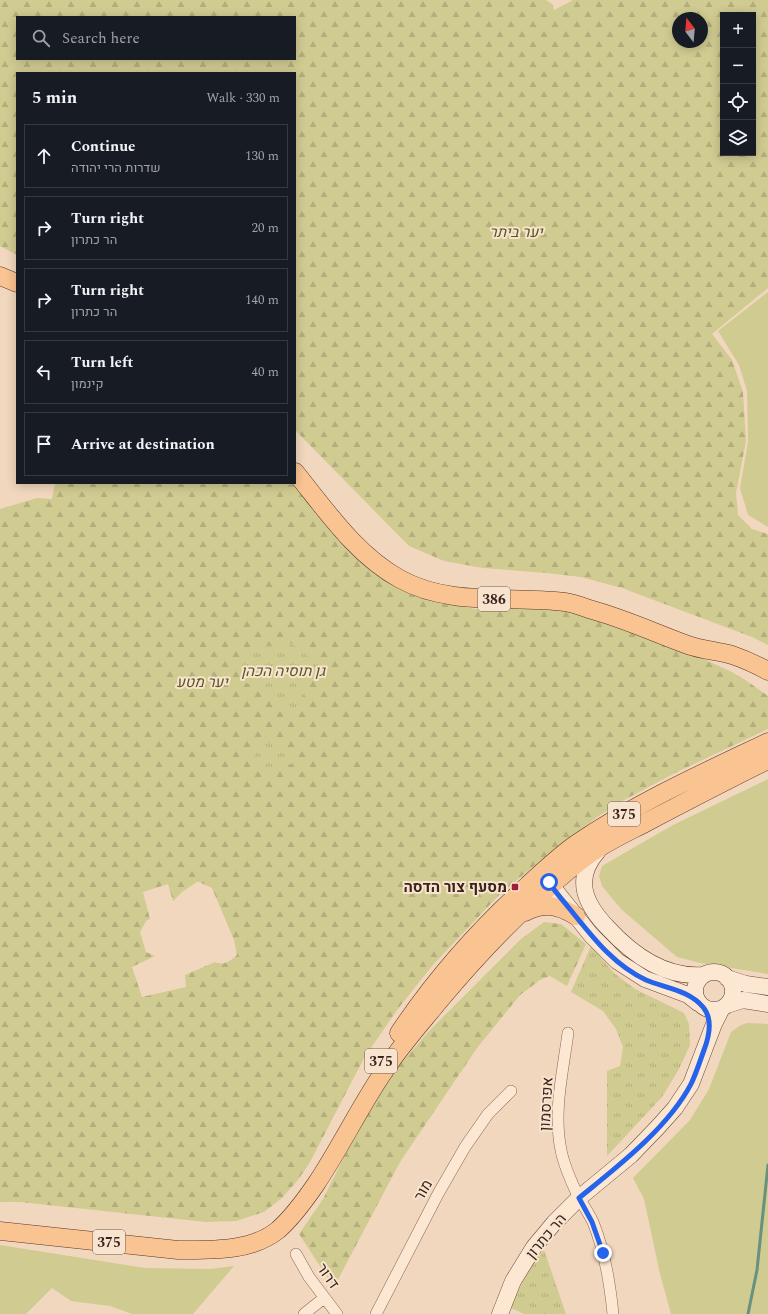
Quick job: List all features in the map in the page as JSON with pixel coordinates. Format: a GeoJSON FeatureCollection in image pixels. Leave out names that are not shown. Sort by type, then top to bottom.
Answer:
{"type":"FeatureCollection","features":[{"type":"Feature","properties":{"kind":"main road"},"geometry":{"type":"LineString","coordinates":[[0,276],[16,283]]}},
{"type":"Feature","properties":{"kind":"main road","name":"386"},"geometry":{"type":"LineString","coordinates":[[296,473],[360,549],[387,572],[416,586],[448,596],[476,599],[525,599],[567,603],[608,614],[689,645],[733,655],[768,671]]}},
{"type":"Feature","properties":{"kind":"main road","name":"386"},"geometry":{"type":"LineString","coordinates":[[733,655],[768,679]]}},
{"type":"Feature","properties":{"kind":"main road","name":"375"},"geometry":{"type":"LineString","coordinates":[[218,1249],[237,1245],[264,1235],[274,1228],[291,1210],[317,1172],[370,1078],[430,989],[494,916],[549,866],[575,845],[627,812],[768,742]]}},
{"type":"Feature","properties":{"kind":"main road","name":"375"},"geometry":{"type":"LineString","coordinates":[[0,1231],[178,1250],[238,1247],[255,1243],[266,1238],[278,1230],[294,1213],[323,1173],[389,1063],[456,981],[516,917],[570,869],[601,847],[694,797],[768,760]]}},
{"type":"Feature","properties":{"kind":"main road"},"geometry":{"type":"LineString","coordinates":[[516,917],[532,908],[540,906],[560,908],[576,916]]}},
{"type":"Feature","properties":{"kind":"street"},"geometry":{"type":"LineString","coordinates":[[601,847],[589,861],[584,876],[585,892],[588,901],[600,919],[628,948],[653,964],[694,976],[703,975],[709,972],[722,974],[731,983],[733,990],[732,996],[724,1007]]}},
{"type":"Feature","properties":{"kind":"street"},"geometry":{"type":"LineString","coordinates":[[549,866],[548,878],[551,885],[605,950],[629,970],[645,979],[688,995],[709,1010],[715,1010],[743,1000],[768,1004]]}},
{"type":"Feature","properties":{"kind":"street"},"geometry":{"type":"LineString","coordinates":[[701,1005],[695,997],[694,990],[696,984],[703,975]]}},
{"type":"Feature","properties":{"kind":"street"},"geometry":{"type":"LineString","coordinates":[[727,978],[742,983],[768,987]]}},
{"type":"Feature","properties":{"kind":"street","name":"הר כתרון"},"geometry":{"type":"LineString","coordinates":[[701,1005],[707,1016],[709,1027],[708,1039]]}},
{"type":"Feature","properties":{"kind":"street","name":"הר כתרון"},"geometry":{"type":"LineString","coordinates":[[501,1313],[513,1281],[534,1247],[554,1223],[579,1198],[631,1155],[675,1108],[691,1084],[708,1039],[724,1007]]}},
{"type":"Feature","properties":{"kind":"street","name":"אפרסמון"},"geometry":{"type":"LineString","coordinates":[[568,1033],[559,1105],[558,1129],[561,1151],[567,1173],[592,1222],[603,1253],[610,1283],[613,1314]]}},
{"type":"Feature","properties":{"kind":"street","name":"מור"},"geometry":{"type":"LineString","coordinates":[[376,1314],[438,1194],[465,1147],[488,1114],[511,1091]]}},
{"type":"Feature","properties":{"kind":"street","name":"דרור"},"geometry":{"type":"LineString","coordinates":[[296,1254],[309,1277],[337,1314]]}},
{"type":"Feature","properties":{"kind":"street"},"geometry":{"type":"LineString","coordinates":[[304,1314],[324,1298]]}},
{"type":"Feature","properties":{"kind":"green space","name":"יער ביתר"},"geometry":{"type":"Polygon","coordinates":[[[0,0],[546,0],[552,4],[554,10],[573,0],[768,0],[768,288],[712,334],[732,360],[743,392],[746,441],[736,493],[738,515],[752,529],[768,534],[768,645],[752,637],[622,588],[581,577],[483,568],[444,561],[409,546],[296,431],[296,72],[16,72],[16,254],[0,246],[0,0]]]}},
{"type":"Feature","properties":{"kind":"green space"},"geometry":{"type":"Polygon","coordinates":[[[768,292],[768,527],[748,515],[740,488],[748,442],[747,391],[739,365],[718,331],[768,292]]]}},
{"type":"Feature","properties":{"kind":"green space","name":"יער מטע"},"geometry":{"type":"Polygon","coordinates":[[[55,484],[296,484],[329,524],[436,601],[475,609],[546,608],[575,613],[605,620],[686,651],[732,672],[768,696],[768,729],[675,773],[626,799],[597,817],[500,894],[432,966],[397,1010],[364,1058],[309,1164],[282,1198],[264,1212],[236,1221],[206,1222],[20,1202],[0,1202],[0,509],[37,498],[52,499],[55,484]],[[197,882],[182,892],[173,901],[168,884],[143,892],[150,919],[146,921],[140,932],[146,952],[155,956],[132,967],[142,997],[186,987],[185,975],[215,962],[227,962],[237,955],[234,940],[212,888],[197,882]]]}},
{"type":"Feature","properties":{"kind":"green space","name":"גן תוסיה הכהן"},"geometry":{"type":"Polygon","coordinates":[[[291,643],[320,666],[292,716],[276,698],[239,679],[246,648],[291,643]]]}},
{"type":"Feature","properties":{"kind":"green space"},"geometry":{"type":"Polygon","coordinates":[[[282,739],[299,763],[257,770],[253,745],[282,739]]]}},
{"type":"Feature","properties":{"kind":"green space"},"geometry":{"type":"Polygon","coordinates":[[[768,779],[768,974],[700,963],[677,957],[622,910],[602,886],[599,876],[602,866],[673,825],[768,779]]]}},
{"type":"Feature","properties":{"kind":"green space"},"geometry":{"type":"Polygon","coordinates":[[[544,922],[561,924],[586,944],[567,986],[550,976],[540,980],[520,995],[477,1048],[400,1162],[334,1287],[299,1234],[323,1199],[363,1119],[392,1074],[429,1031],[521,939],[544,922]]]}},
{"type":"Feature","properties":{"kind":"green space"},"geometry":{"type":"Polygon","coordinates":[[[591,946],[614,973],[635,989],[684,1013],[689,1024],[690,1045],[679,1069],[662,1097],[607,1156],[607,1071],[620,1066],[623,1047],[616,1029],[603,1011],[571,992],[591,946]]]}},
{"type":"Feature","properties":{"kind":"green space"},"geometry":{"type":"Polygon","coordinates":[[[747,1023],[768,1024],[768,1314],[671,1314],[660,1274],[644,1199],[633,1178],[690,1120],[709,1089],[731,1032],[747,1023]]]}},
{"type":"Feature","properties":{"kind":"green space"},"geometry":{"type":"Polygon","coordinates":[[[0,1245],[145,1268],[210,1269],[234,1266],[193,1314],[132,1314],[110,1306],[71,1301],[52,1288],[26,1314],[0,1314],[0,1245]]]}},
{"type":"Feature","properties":{"kind":"green space"},"geometry":{"type":"Polygon","coordinates":[[[544,1250],[566,1314],[524,1314],[509,1307],[530,1268],[544,1250]]]}},
{"type":"Feature","properties":{"kind":"waterway"},"geometry":{"type":"LineString","coordinates":[[748,1314],[757,1270],[768,1165]]}},
{"type":"Feature","properties":{"kind":"place","name":"מסעף צור הדסה"},"geometry":{"type":"Point","coordinates":[515,887]}},
{"type":"Feature","properties":{"kind":"route"},"geometry":{"type":"LineString","coordinates":[[549,882],[591,935],[617,961],[645,979],[688,995],[703,1007],[707,1016],[709,1027],[708,1039],[691,1084],[675,1108],[631,1155],[579,1198],[592,1222],[603,1253]]}}]}
